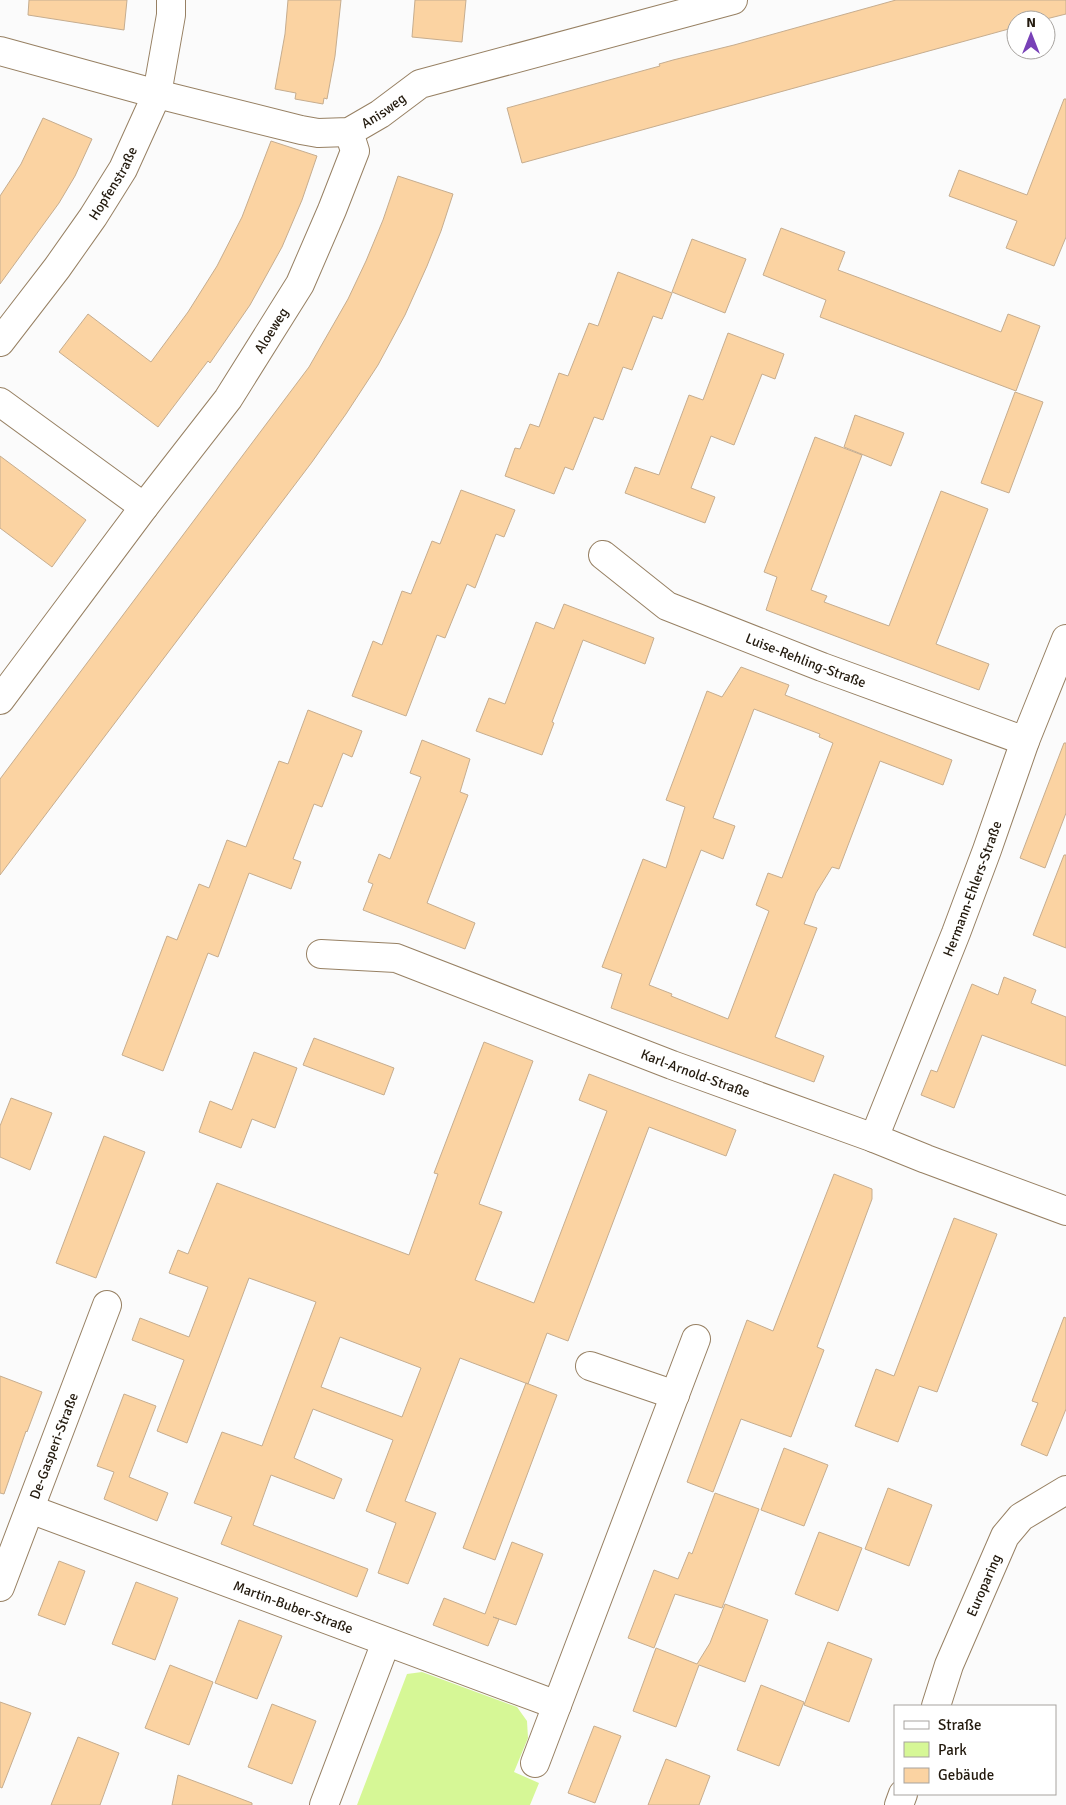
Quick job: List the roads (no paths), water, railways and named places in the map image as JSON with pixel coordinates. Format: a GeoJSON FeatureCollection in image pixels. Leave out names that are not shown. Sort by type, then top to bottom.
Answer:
{"type":"FeatureCollection","features":[{"type":"Feature","properties":{"kind":"street","name":"Hopfenstraße"},"geometry":{"type":"LineString","coordinates":[[0,342],[93,218],[124,169],[158,94],[171,15],[171,0]]}},
{"type":"Feature","properties":{"kind":"street","name":"Anisweg"},"geometry":{"type":"LineString","coordinates":[[0,51],[301,130],[318,133],[349,132],[380,114],[420,84],[733,0]]}},
{"type":"Feature","properties":{"kind":"street","name":"Aloeweg"},"geometry":{"type":"LineString","coordinates":[[0,700],[144,507],[228,399],[300,284],[355,151],[349,132]]}},
{"type":"Feature","properties":{"kind":"street"},"geometry":{"type":"LineString","coordinates":[[0,402],[144,507]]}},
{"type":"Feature","properties":{"kind":"street","name":"Luise-Rehling-Straße"},"geometry":{"type":"LineString","coordinates":[[603,555],[666,606],[822,667],[1025,741]]}},
{"type":"Feature","properties":{"kind":"street","name":"Hermann-Ehlers-Straße"},"geometry":{"type":"LineString","coordinates":[[874,1138],[988,850],[1025,741],[1066,639]]}},
{"type":"Feature","properties":{"kind":"street","name":"Karl-Arnold-Straße"},"geometry":{"type":"LineString","coordinates":[[321,954],[396,958],[672,1065],[874,1138],[926,1160],[1066,1211]]}},
{"type":"Feature","properties":{"kind":"street","name":"De-Gasperi-Straße"},"geometry":{"type":"LineString","coordinates":[[0,1587],[107,1305]]}},
{"type":"Feature","properties":{"kind":"street"},"geometry":{"type":"LineString","coordinates":[[535,1763],[696,1340]]}},
{"type":"Feature","properties":{"kind":"street"},"geometry":{"type":"LineString","coordinates":[[590,1366],[675,1395]]}},
{"type":"Feature","properties":{"kind":"street","name":"Europaring"},"geometry":{"type":"LineString","coordinates":[[936,1705],[949,1665],[1005,1536],[1022,1517],[1066,1490]]}},
{"type":"Feature","properties":{"kind":"street","name":"Martin-Buber-Straße"},"geometry":{"type":"LineString","coordinates":[[30,1509],[557,1705]]}},
{"type":"Feature","properties":{"kind":"street"},"geometry":{"type":"LineString","coordinates":[[324,1805],[386,1642]]}}]}
